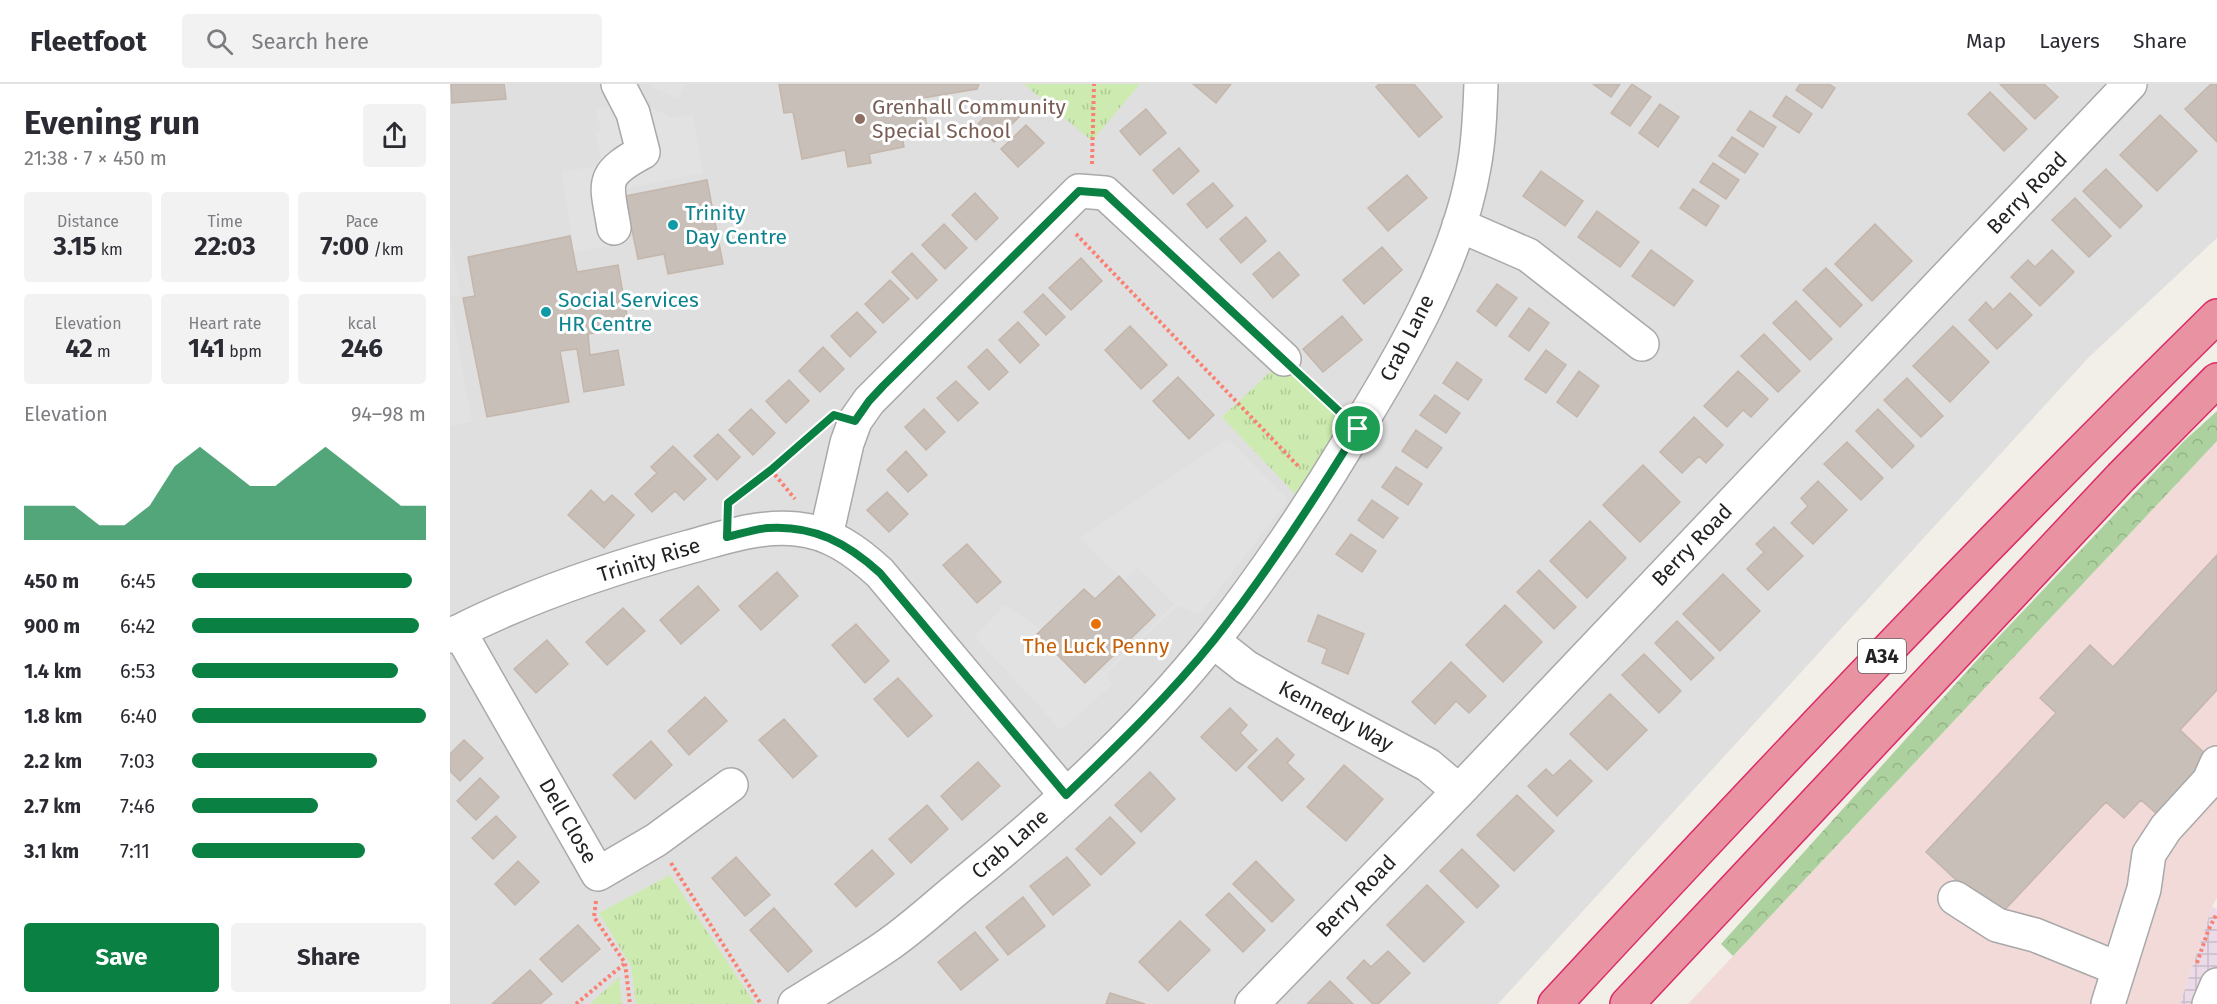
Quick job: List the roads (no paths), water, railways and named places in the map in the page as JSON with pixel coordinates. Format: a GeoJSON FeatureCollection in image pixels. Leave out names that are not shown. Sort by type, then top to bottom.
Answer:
{"type":"FeatureCollection","features":[{"type":"Feature","properties":{"kind":"highway","name":"A34"},"geometry":{"type":"LineString","coordinates":[[1555,1004],[1744,800],[2097,434],[2217,316]]}},
{"type":"Feature","properties":{"kind":"highway","name":"A34"},"geometry":{"type":"LineString","coordinates":[[1628,1004],[2121,477],[2217,380]]}},
{"type":"Feature","properties":{"kind":"street"},"geometry":{"type":"LineString","coordinates":[[614,228],[607,188],[608,178],[623,163],[642,152],[633,112],[618,84]]}},
{"type":"Feature","properties":{"kind":"street","name":"Crab Lane"},"geometry":{"type":"LineString","coordinates":[[795,1004],[887,946],[993,860],[1066,795],[1139,724],[1213,641],[1278,555],[1358,429],[1404,350],[1446,261],[1459,225],[1474,169],[1481,84]]}},
{"type":"Feature","properties":{"kind":"street","name":"Berry Road"},"geometry":{"type":"LineString","coordinates":[[1252,1004],[1459,791],[2130,84]]}},
{"type":"Feature","properties":{"kind":"street"},"geometry":{"type":"LineString","coordinates":[[826,536],[847,443],[855,421],[869,401],[1079,191],[1105,193],[1284,359]]}},
{"type":"Feature","properties":{"kind":"street"},"geometry":{"type":"LineString","coordinates":[[1459,225],[1528,255],[1641,345]]}},
{"type":"Feature","properties":{"kind":"street","name":"Trinity Rise"},"geometry":{"type":"LineString","coordinates":[[455,634],[520,605],[631,563],[727,537],[767,528],[798,529],[826,536],[846,545],[880,573],[1066,795]]}},
{"type":"Feature","properties":{"kind":"street","name":"Dell Close"},"geometry":{"type":"LineString","coordinates":[[455,634],[598,874],[656,840],[730,785]]}},
{"type":"Feature","properties":{"kind":"street","name":"Kennedy Way"},"geometry":{"type":"LineString","coordinates":[[1213,641],[1246,667],[1428,765],[1459,791]]}},
{"type":"Feature","properties":{"kind":"street"},"geometry":{"type":"LineString","coordinates":[[2108,1004],[2144,889],[2149,854],[2166,828],[2209,781],[2217,763]]}},
{"type":"Feature","properties":{"kind":"street"},"geometry":{"type":"LineString","coordinates":[[1955,898],[1997,925],[2035,935],[2119,969]]}},
{"type":"Feature","properties":{"kind":"street"},"geometry":{"type":"LineString","coordinates":[[2210,1004],[2217,985]]}},
{"type":"Feature","properties":{"kind":"place","name":"Grenhall Community Special School"},"geometry":{"type":"Point","coordinates":[860,119]}},
{"type":"Feature","properties":{"kind":"place","name":"Trinity Day Centre"},"geometry":{"type":"Point","coordinates":[673,225]}},
{"type":"Feature","properties":{"kind":"place","name":"Social Services HR Centre"},"geometry":{"type":"Point","coordinates":[546,312]}},
{"type":"Feature","properties":{"kind":"place","name":"The Luck Penny"},"geometry":{"type":"Point","coordinates":[1096,624]}}]}
